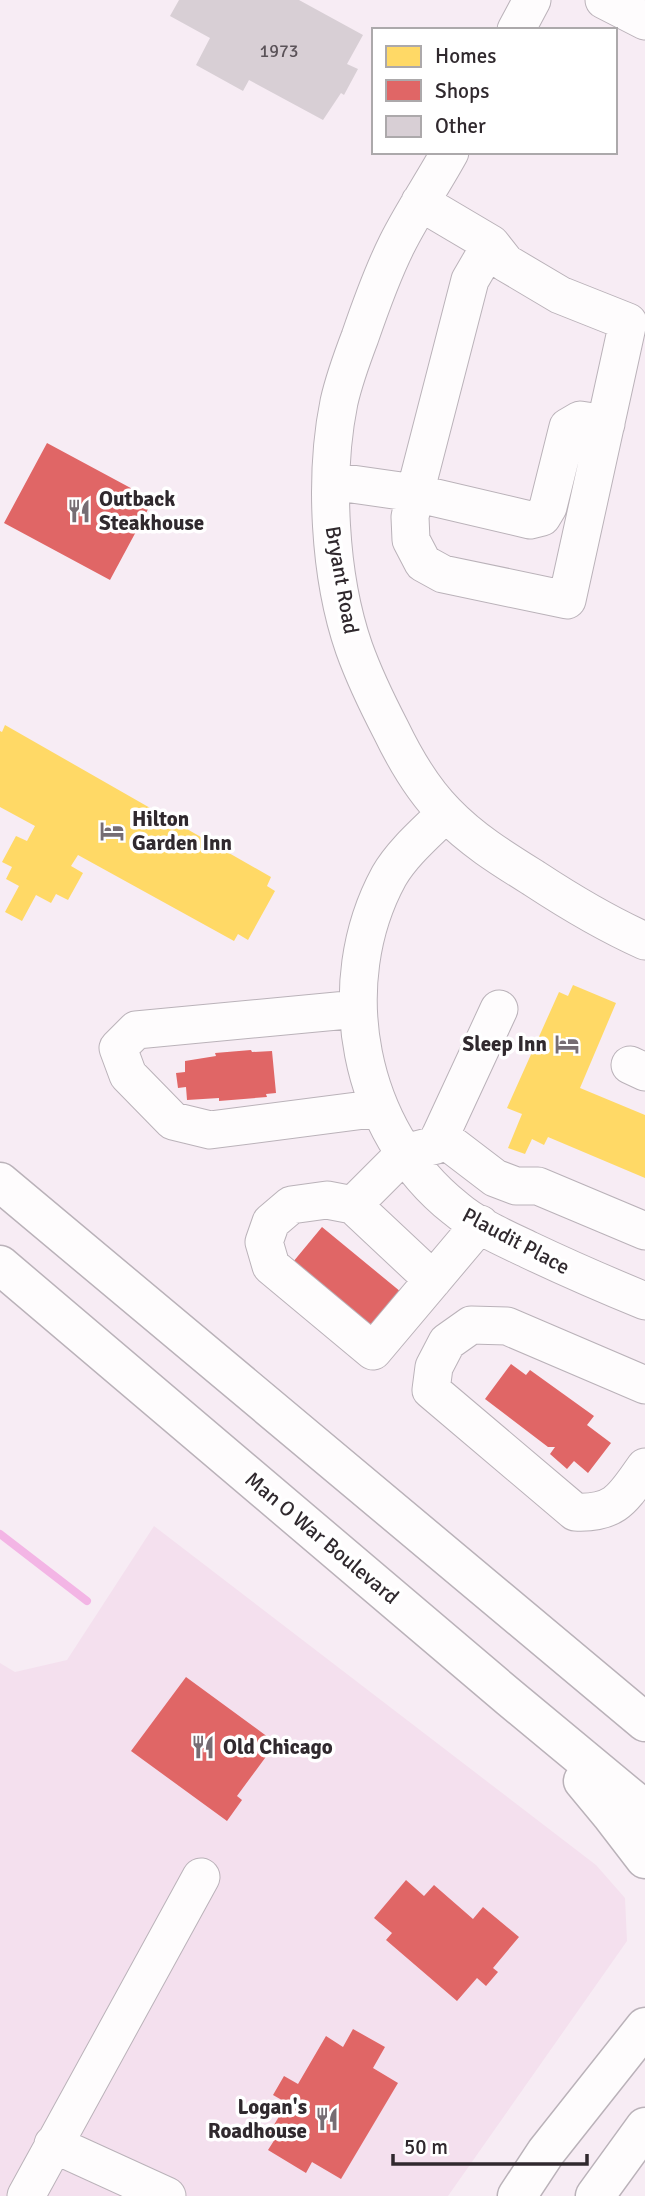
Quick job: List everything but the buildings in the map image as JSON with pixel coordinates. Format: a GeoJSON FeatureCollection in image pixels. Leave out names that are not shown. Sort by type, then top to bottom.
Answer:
{"type":"FeatureCollection","features":[{"type":"Feature","properties":{"kind":"main road"},"geometry":{"type":"LineString","coordinates":[[0,1182],[645,1722]]}},
{"type":"Feature","properties":{"kind":"main road","name":"Man O War Boulevard"},"geometry":{"type":"LineString","coordinates":[[0,1265],[645,1810]]}},
{"type":"Feature","properties":{"kind":"main road"},"geometry":{"type":"LineString","coordinates":[[510,1698],[612,1816],[645,1859]]}},
{"type":"Feature","properties":{"kind":"main road"},"geometry":{"type":"LineString","coordinates":[[620,2058],[645,2005]]}},
{"type":"Feature","properties":{"kind":"main road"},"geometry":{"type":"LineString","coordinates":[[517,2196],[546,2152],[645,2027]]}},
{"type":"Feature","properties":{"kind":"main road"},"geometry":{"type":"LineString","coordinates":[[595,2196],[645,2127]]}},
{"type":"Feature","properties":{"kind":"street"},"geometry":{"type":"LineString","coordinates":[[517,28],[532,0]]}},
{"type":"Feature","properties":{"kind":"street"},"geometry":{"type":"LineString","coordinates":[[604,0],[645,21]]}},
{"type":"Feature","properties":{"kind":"street","name":"Bryant Road"},"geometry":{"type":"LineString","coordinates":[[449,154],[397,243],[377,288],[349,366],[339,403],[331,481],[332,526],[341,600],[354,647],[374,697],[426,790],[446,813],[486,848],[559,895],[645,941]]}},
{"type":"Feature","properties":{"kind":"street"},"geometry":{"type":"LineString","coordinates":[[420,202],[491,244],[506,263],[560,295],[628,322],[567,600],[443,574],[423,563],[411,540],[410,517],[415,493],[470,280],[491,244]]}},
{"type":"Feature","properties":{"kind":"street"},"geometry":{"type":"LineString","coordinates":[[331,481],[415,493],[530,520],[542,517],[548,507],[568,427],[580,420],[606,424]]}},
{"type":"Feature","properties":{"kind":"street","name":"Plaudit Place"},"geometry":{"type":"LineString","coordinates":[[446,813],[409,850],[390,874],[376,905],[365,943],[358,1009],[362,1046],[374,1095],[405,1153],[420,1174],[455,1209],[500,1236],[566,1268],[645,1301]]}},
{"type":"Feature","properties":{"kind":"street"},"geometry":{"type":"LineString","coordinates":[[358,1009],[136,1030],[118,1048],[128,1075],[173,1121],[210,1130],[380,1108]]}},
{"type":"Feature","properties":{"kind":"street"},"geometry":{"type":"LineString","coordinates":[[352,1205],[405,1153],[436,1145],[499,1009]]}},
{"type":"Feature","properties":{"kind":"street"},"geometry":{"type":"LineString","coordinates":[[440,1136],[495,1178],[516,1186],[538,1186],[645,1231]]}},
{"type":"Feature","properties":{"kind":"street"},"geometry":{"type":"LineString","coordinates":[[433,1280],[352,1205],[327,1200],[291,1205],[271,1222],[264,1242],[271,1266],[373,1351],[433,1280],[480,1224]]}},
{"type":"Feature","properties":{"kind":"street"},"geometry":{"type":"LineString","coordinates":[[645,1385],[507,1326],[471,1325],[447,1342],[434,1367],[431,1391],[575,1512],[595,1513],[621,1501],[645,1467]]}},
{"type":"Feature","properties":{"kind":"street"},"geometry":{"type":"LineString","coordinates":[[26,2196],[201,1877]]}},
{"type":"Feature","properties":{"kind":"street"},"geometry":{"type":"LineString","coordinates":[[53,2144],[167,2196]]}},
{"type":"Feature","properties":{"kind":"shaded area"},"geometry":{"type":"Polygon","coordinates":[[[154,1526],[596,1865],[625,1898],[627,1941],[448,2196],[0,2196],[0,1663],[15,1672],[67,1660],[154,1526]]]}},
{"type":"Feature","properties":{"kind":"waterway"},"geometry":{"type":"LineString","coordinates":[[0,1534],[87,1601]]}},
{"type":"Feature","properties":{"kind":"place","name":"Outback Steakhouse"},"geometry":{"type":"Point","coordinates":[79,511]}},
{"type":"Feature","properties":{"kind":"place","name":"Hilton Garden Inn"},"geometry":{"type":"Point","coordinates":[112,831]}},
{"type":"Feature","properties":{"kind":"place","name":"Sleep Inn"},"geometry":{"type":"Point","coordinates":[567,1044]}},
{"type":"Feature","properties":{"kind":"place","name":"Old Chicago"},"geometry":{"type":"Point","coordinates":[203,1747]}},
{"type":"Feature","properties":{"kind":"place","name":"Logan's Roadhouse"},"geometry":{"type":"Point","coordinates":[327,2119]}}]}
